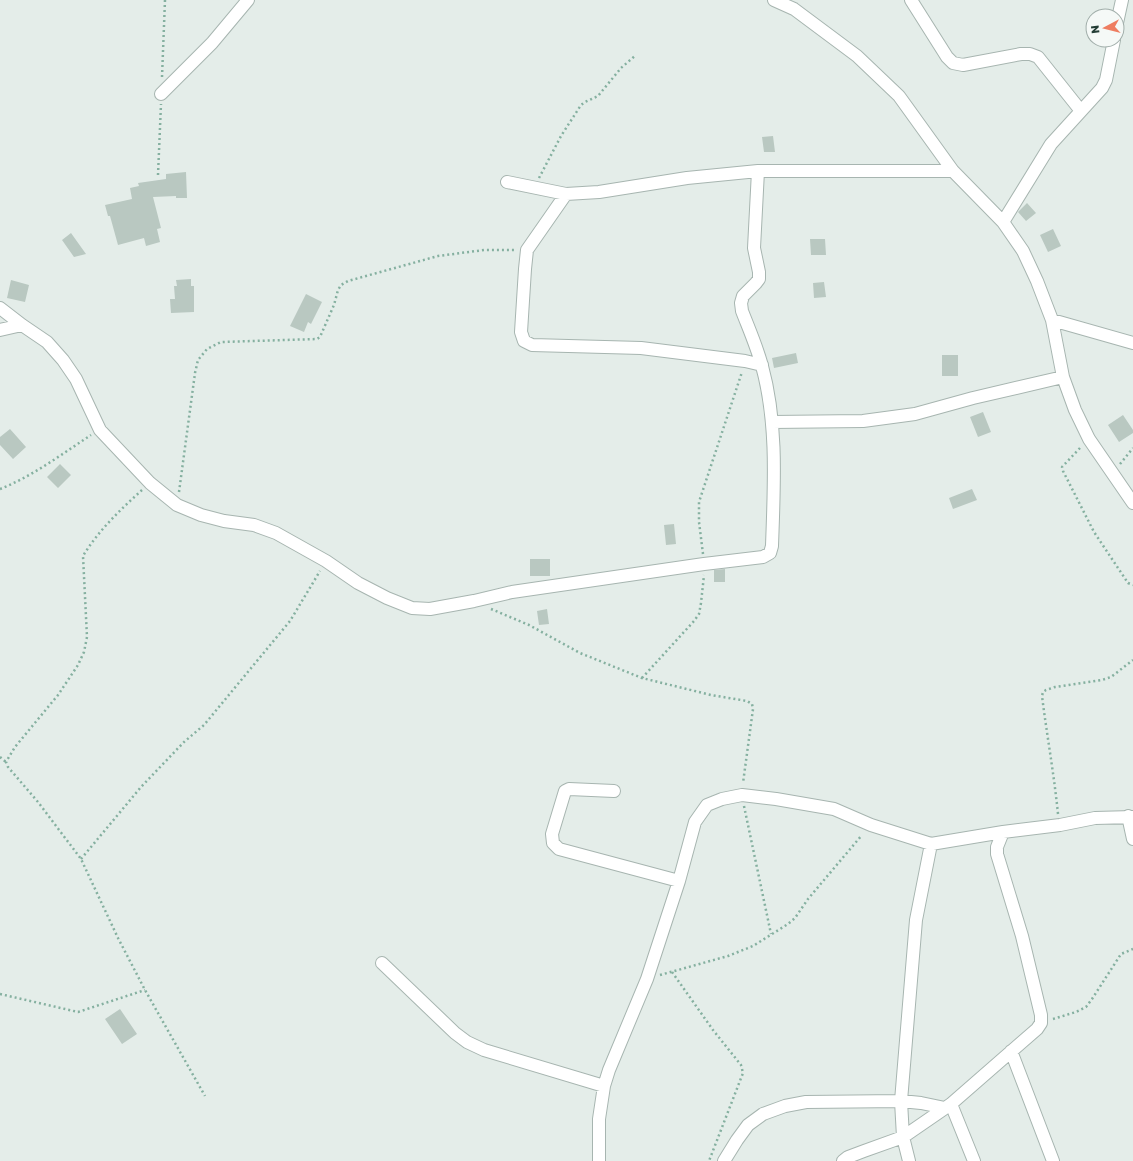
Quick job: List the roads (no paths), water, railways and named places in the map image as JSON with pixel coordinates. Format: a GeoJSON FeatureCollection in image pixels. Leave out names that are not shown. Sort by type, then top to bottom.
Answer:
{"type":"FeatureCollection","features":[{"type":"Feature","properties":{"kind":"street"},"geometry":{"type":"LineString","coordinates":[[161,94],[212,43],[248,0]]}},
{"type":"Feature","properties":{"kind":"street"},"geometry":{"type":"LineString","coordinates":[[774,0],[794,9],[857,56],[868,66],[899,96],[953,171],[1004,222],[1023,251],[1037,281],[1052,320],[1063,378],[1075,410],[1089,439],[1133,503]]}},
{"type":"Feature","properties":{"kind":"street"},"geometry":{"type":"LineString","coordinates":[[911,0],[947,57],[953,63],[962,65],[1021,54],[1030,54],[1038,57],[1081,111]]}},
{"type":"Feature","properties":{"kind":"street"},"geometry":{"type":"LineString","coordinates":[[1004,222],[1051,144],[1102,88],[1106,80],[1112,48]]}},
{"type":"Feature","properties":{"kind":"street"},"geometry":{"type":"LineString","coordinates":[[507,182],[566,194],[599,192],[687,178],[758,171],[953,171]]}},
{"type":"Feature","properties":{"kind":"street"},"geometry":{"type":"LineString","coordinates":[[0,308],[47,342],[63,360],[76,379],[100,430],[150,483],[177,505],[201,515],[224,521],[254,525],[276,533],[326,561],[358,583],[387,598],[412,608],[430,609],[512,592],[704,564],[763,557],[770,554],[772,546],[775,470],[772,422],[762,364],[742,311],[741,303],[743,296],[759,279],[760,272],[754,248],[758,171]]}},
{"type":"Feature","properties":{"kind":"street"},"geometry":{"type":"LineString","coordinates":[[566,194],[527,250],[521,332],[524,341],[532,345],[641,348],[762,364]]}},
{"type":"Feature","properties":{"kind":"street"},"geometry":{"type":"LineString","coordinates":[[1052,320],[1133,344]]}},
{"type":"Feature","properties":{"kind":"street"},"geometry":{"type":"LineString","coordinates":[[0,330],[22,325]]}},
{"type":"Feature","properties":{"kind":"street"},"geometry":{"type":"LineString","coordinates":[[772,422],[863,421],[915,414],[973,398],[1063,378]]}},
{"type":"Feature","properties":{"kind":"street"},"geometry":{"type":"LineString","coordinates":[[614,791],[569,788],[565,791],[552,834],[553,843],[559,849],[679,881]]}},
{"type":"Feature","properties":{"kind":"street"},"geometry":{"type":"LineString","coordinates":[[599,1161],[599,1119],[604,1086],[609,1070],[647,979],[679,881],[695,822],[707,805],[722,799],[742,795],[776,798],[834,810],[870,825],[932,844],[1002,832],[1060,825],[1095,818],[1130,816],[1133,839]]}},
{"type":"Feature","properties":{"kind":"street"},"geometry":{"type":"LineString","coordinates":[[843,1161],[864,1151],[903,1137],[948,1106],[1037,1029],[1041,1023],[1041,1015],[1022,936],[996,854],[1002,832]]}},
{"type":"Feature","properties":{"kind":"street"},"geometry":{"type":"LineString","coordinates":[[909,1161],[903,1137],[901,1102],[916,920],[932,844]]}},
{"type":"Feature","properties":{"kind":"street"},"geometry":{"type":"LineString","coordinates":[[382,963],[455,1033],[467,1042],[484,1050],[604,1086]]}},
{"type":"Feature","properties":{"kind":"street"},"geometry":{"type":"LineString","coordinates":[[1011,1051],[1053,1161]]}},
{"type":"Feature","properties":{"kind":"street"},"geometry":{"type":"LineString","coordinates":[[724,1161],[748,1125],[763,1114],[785,1106],[806,1102],[901,1102],[948,1106]]}},
{"type":"Feature","properties":{"kind":"street"},"geometry":{"type":"LineString","coordinates":[[948,1106],[974,1161]]}}]}
